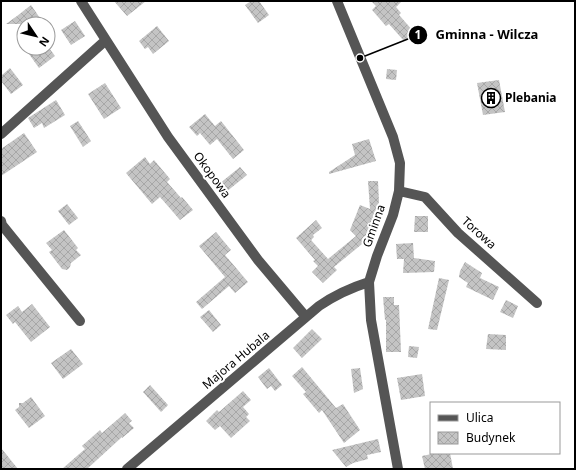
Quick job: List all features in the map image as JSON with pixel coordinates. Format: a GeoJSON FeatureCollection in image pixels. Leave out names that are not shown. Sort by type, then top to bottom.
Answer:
{"type":"FeatureCollection","features":[{"type":"Feature","properties":{"kind":"street","name":"Okopowa"},"geometry":{"type":"LineString","coordinates":[[81,1],[168,137],[258,260],[306,317]]}},
{"type":"Feature","properties":{"kind":"street","name":"Gminna"},"geometry":{"type":"LineString","coordinates":[[337,1],[393,137],[400,163],[399,191],[393,215],[377,256],[369,282],[371,320],[398,469]]}},
{"type":"Feature","properties":{"kind":"street"},"geometry":{"type":"LineString","coordinates":[[1,134],[106,40]]}},
{"type":"Feature","properties":{"kind":"street","name":"Torowa"},"geometry":{"type":"LineString","coordinates":[[399,191],[424,197],[458,233],[538,303]]}},
{"type":"Feature","properties":{"kind":"street"},"geometry":{"type":"LineString","coordinates":[[1,221],[2,225],[80,321]]}},
{"type":"Feature","properties":{"kind":"street","name":"Majora Hubala"},"geometry":{"type":"LineString","coordinates":[[127,469],[306,317],[332,297],[348,289],[369,282]]}},
{"type":"Feature","properties":{"kind":"building"},"geometry":{"type":"Polygon","coordinates":[[[114,1],[146,1],[127,16],[114,1]]]}},
{"type":"Feature","properties":{"kind":"building"},"geometry":{"type":"Polygon","coordinates":[[[251,1],[259,1],[269,15],[258,23],[245,5],[251,1]]]}},
{"type":"Feature","properties":{"kind":"building"},"geometry":{"type":"Polygon","coordinates":[[[371,1],[402,1],[396,7],[401,13],[399,15],[414,32],[404,41],[389,24],[386,26],[372,10],[376,6],[371,1]]]}},
{"type":"Feature","properties":{"kind":"building"},"geometry":{"type":"Polygon","coordinates":[[[31,5],[39,16],[17,16],[31,5]]]}},
{"type":"Feature","properties":{"kind":"building"},"geometry":{"type":"Polygon","coordinates":[[[16,17],[16,24],[6,24],[16,17]]]}},
{"type":"Feature","properties":{"kind":"building"},"geometry":{"type":"Polygon","coordinates":[[[75,21],[85,36],[71,45],[61,30],[75,21]]]}},
{"type":"Feature","properties":{"kind":"building"},"geometry":{"type":"Polygon","coordinates":[[[157,26],[169,41],[153,54],[148,47],[145,49],[139,41],[157,26]]]}},
{"type":"Feature","properties":{"kind":"building"},"geometry":{"type":"Polygon","coordinates":[[[30,56],[55,56],[39,68],[30,56]]]}},
{"type":"Feature","properties":{"kind":"building"},"geometry":{"type":"Polygon","coordinates":[[[10,68],[23,85],[11,94],[1,81],[1,76],[10,68]]]}},
{"type":"Feature","properties":{"kind":"building"},"geometry":{"type":"Polygon","coordinates":[[[387,69],[397,70],[396,80],[386,79],[387,69]]]}},
{"type":"Feature","properties":{"kind":"building","name":"Plebania"},"geometry":{"type":"Polygon","coordinates":[[[499,80],[505,112],[483,115],[477,83],[499,80]]]}},
{"type":"Feature","properties":{"kind":"building"},"geometry":{"type":"Polygon","coordinates":[[[105,83],[121,108],[104,119],[88,94],[105,83]]]}},
{"type":"Feature","properties":{"kind":"building"},"geometry":{"type":"Polygon","coordinates":[[[56,100],[65,115],[44,128],[42,123],[34,128],[28,118],[56,100]]]}},
{"type":"Feature","properties":{"kind":"building"},"geometry":{"type":"Polygon","coordinates":[[[205,114],[215,126],[221,121],[244,150],[233,159],[217,139],[210,145],[200,133],[197,136],[189,127],[205,114]]]}},
{"type":"Feature","properties":{"kind":"building"},"geometry":{"type":"Polygon","coordinates":[[[78,121],[91,141],[83,147],[70,126],[78,121]]]}},
{"type":"Feature","properties":{"kind":"building"},"geometry":{"type":"Polygon","coordinates":[[[24,133],[37,152],[1,176],[1,149],[24,133]]]}},
{"type":"Feature","properties":{"kind":"building"},"geometry":{"type":"Polygon","coordinates":[[[369,139],[376,161],[329,174],[329,172],[355,155],[352,144],[369,139]]]}},
{"type":"Feature","properties":{"kind":"building"},"geometry":{"type":"Polygon","coordinates":[[[145,157],[150,164],[154,160],[170,179],[167,182],[193,210],[180,220],[160,197],[152,204],[126,173],[145,157]]]}},
{"type":"Feature","properties":{"kind":"building"},"geometry":{"type":"Polygon","coordinates":[[[240,167],[247,175],[226,192],[219,184],[240,167]]]}},
{"type":"Feature","properties":{"kind":"building"},"geometry":{"type":"Polygon","coordinates":[[[368,181],[378,181],[379,202],[362,245],[334,267],[337,270],[323,283],[312,272],[318,266],[313,261],[315,260],[296,238],[316,220],[322,228],[313,235],[314,237],[311,240],[328,259],[356,236],[350,230],[360,205],[370,209],[368,181]]]}},
{"type":"Feature","properties":{"kind":"building"},"geometry":{"type":"Polygon","coordinates":[[[67,204],[78,218],[69,225],[58,211],[67,204]]]}},
{"type":"Feature","properties":{"kind":"building"},"geometry":{"type":"Polygon","coordinates":[[[415,216],[428,216],[428,232],[414,232],[415,216]]]}},
{"type":"Feature","properties":{"kind":"building"},"geometry":{"type":"Polygon","coordinates":[[[64,230],[78,248],[76,250],[81,255],[71,263],[67,270],[62,269],[49,252],[52,250],[46,243],[64,230]]]}},
{"type":"Feature","properties":{"kind":"building"},"geometry":{"type":"Polygon","coordinates":[[[216,232],[231,250],[225,255],[248,282],[235,293],[229,286],[202,309],[196,302],[225,277],[199,246],[216,232]]]}},
{"type":"Feature","properties":{"kind":"building"},"geometry":{"type":"Polygon","coordinates":[[[413,243],[414,258],[435,261],[434,272],[403,273],[404,259],[397,259],[396,244],[413,243]]]}},
{"type":"Feature","properties":{"kind":"building"},"geometry":{"type":"Polygon","coordinates":[[[465,262],[482,273],[480,278],[499,287],[493,300],[466,287],[468,283],[459,277],[460,271],[465,262]]]}},
{"type":"Feature","properties":{"kind":"building"},"geometry":{"type":"Polygon","coordinates":[[[439,278],[449,280],[437,330],[428,329],[439,278]]]}},
{"type":"Feature","properties":{"kind":"building"},"geometry":{"type":"Polygon","coordinates":[[[383,297],[394,297],[394,305],[399,305],[401,352],[386,352],[386,320],[383,297]]]}},
{"type":"Feature","properties":{"kind":"building"},"geometry":{"type":"Polygon","coordinates":[[[506,300],[518,306],[513,318],[500,312],[506,300]]]}},
{"type":"Feature","properties":{"kind":"building"},"geometry":{"type":"Polygon","coordinates":[[[32,304],[50,327],[31,342],[15,322],[13,324],[6,315],[18,306],[22,312],[32,304]]]}},
{"type":"Feature","properties":{"kind":"building"},"geometry":{"type":"Polygon","coordinates":[[[209,310],[221,325],[213,332],[200,317],[209,310]]]}},
{"type":"Feature","properties":{"kind":"building"},"geometry":{"type":"Polygon","coordinates":[[[312,329],[322,339],[302,358],[293,348],[312,329]]]}},
{"type":"Feature","properties":{"kind":"building"},"geometry":{"type":"Polygon","coordinates":[[[488,334],[506,335],[506,350],[486,349],[488,334]]]}},
{"type":"Feature","properties":{"kind":"building"},"geometry":{"type":"Polygon","coordinates":[[[409,346],[419,347],[417,358],[408,357],[409,346]]]}},
{"type":"Feature","properties":{"kind":"building"},"geometry":{"type":"Polygon","coordinates":[[[71,349],[83,364],[63,379],[51,363],[71,349]]]}},
{"type":"Feature","properties":{"kind":"building"},"geometry":{"type":"Polygon","coordinates":[[[302,367],[336,408],[343,404],[360,430],[344,443],[322,410],[319,413],[303,394],[306,392],[292,376],[302,367]]]}},
{"type":"Feature","properties":{"kind":"building"},"geometry":{"type":"Polygon","coordinates":[[[269,368],[282,385],[275,391],[271,386],[267,389],[258,377],[269,368]]]}},
{"type":"Feature","properties":{"kind":"building"},"geometry":{"type":"Polygon","coordinates":[[[360,368],[363,389],[354,393],[351,369],[360,368]]]}},
{"type":"Feature","properties":{"kind":"building"},"geometry":{"type":"Polygon","coordinates":[[[422,374],[425,396],[401,400],[397,378],[422,374]]]}},
{"type":"Feature","properties":{"kind":"building"},"geometry":{"type":"Polygon","coordinates":[[[150,385],[168,405],[161,412],[143,392],[150,385]]]}},
{"type":"Feature","properties":{"kind":"building"},"geometry":{"type":"Polygon","coordinates":[[[243,391],[251,400],[243,407],[249,414],[246,417],[250,421],[231,438],[220,426],[215,430],[206,421],[217,410],[219,412],[243,391]]]}},
{"type":"Feature","properties":{"kind":"building"},"geometry":{"type":"Polygon","coordinates":[[[31,397],[45,416],[29,428],[15,410],[19,407],[19,403],[23,403],[31,397]]]}},
{"type":"Feature","properties":{"kind":"building"},"geometry":{"type":"Polygon","coordinates":[[[125,413],[132,421],[129,423],[134,428],[87,469],[62,469],[85,449],[82,446],[100,430],[102,433],[125,413]]]}},
{"type":"Feature","properties":{"kind":"building"},"geometry":{"type":"Polygon","coordinates":[[[378,439],[381,452],[367,455],[368,459],[353,463],[346,467],[332,450],[378,439]]]}},
{"type":"Feature","properties":{"kind":"building"},"geometry":{"type":"Polygon","coordinates":[[[1,448],[18,469],[1,469],[1,448]]]}},
{"type":"Feature","properties":{"kind":"building"},"geometry":{"type":"Polygon","coordinates":[[[431,454],[450,454],[453,469],[425,469],[422,456],[431,454]]]}},
{"type":"Feature","properties":{"kind":"place","name":"Gminna - Wilcza"},"geometry":{"type":"Point","coordinates":[360,58]}},
{"type":"Feature","properties":{"kind":"place","name":"Plebania"},"geometry":{"type":"Point","coordinates":[491,98]}}]}
